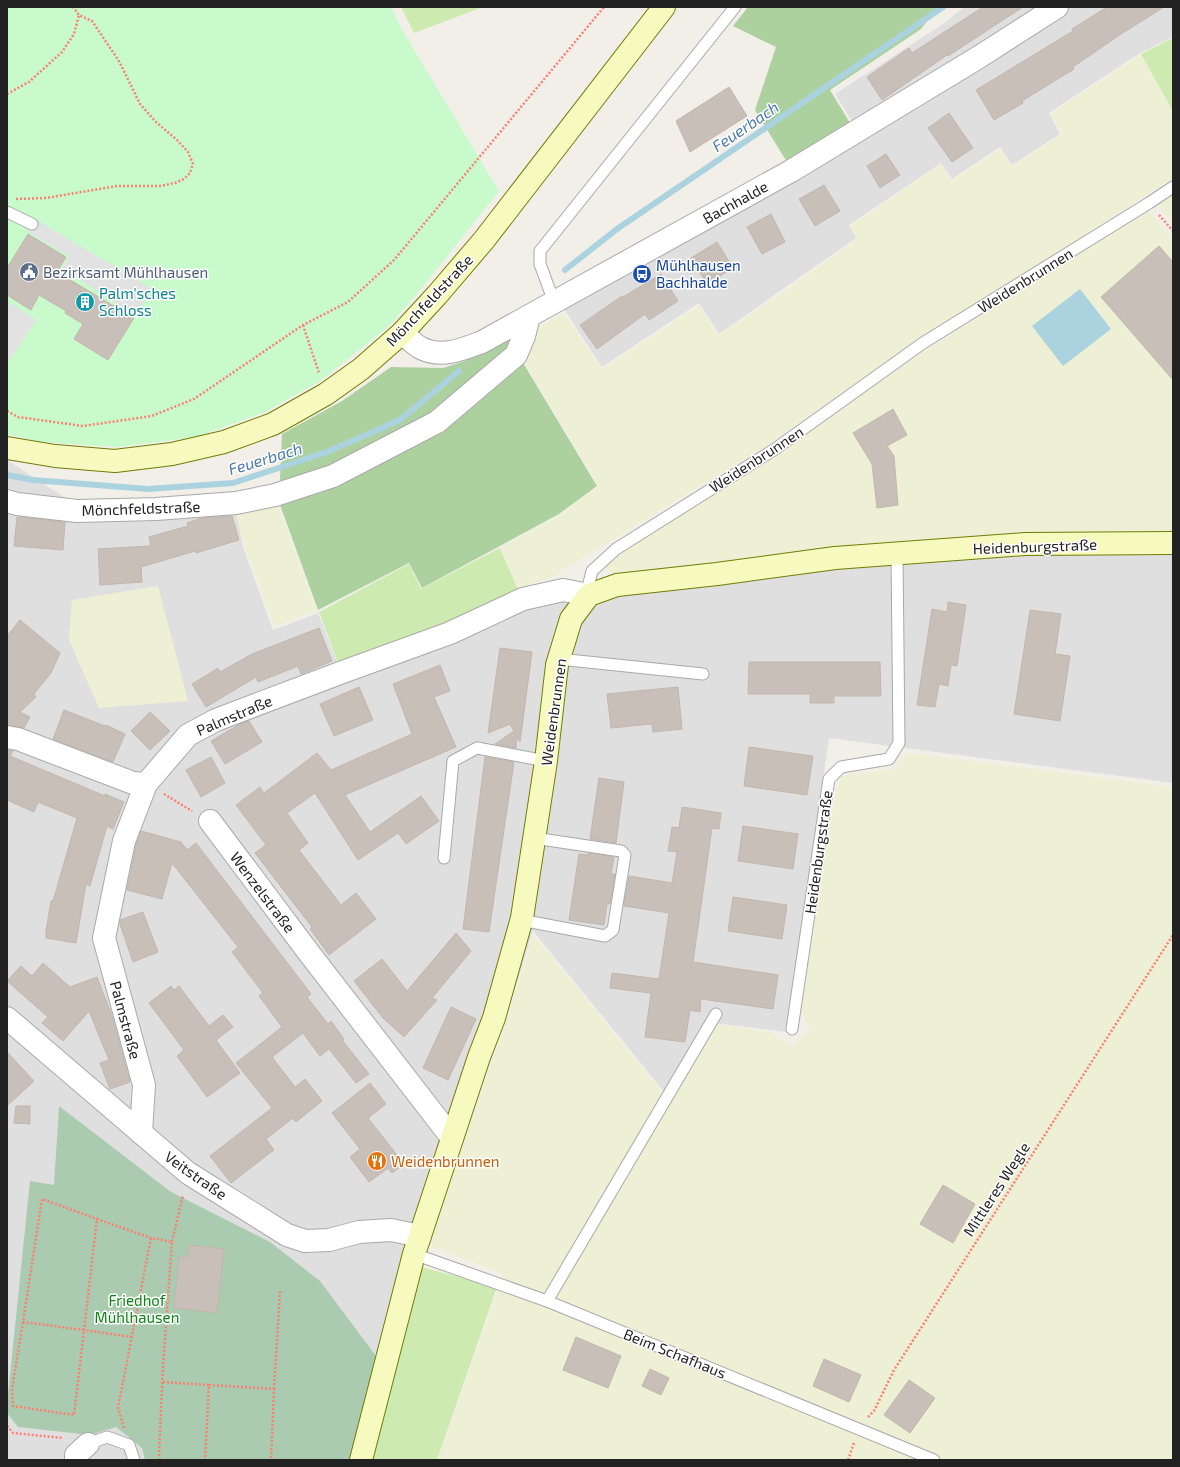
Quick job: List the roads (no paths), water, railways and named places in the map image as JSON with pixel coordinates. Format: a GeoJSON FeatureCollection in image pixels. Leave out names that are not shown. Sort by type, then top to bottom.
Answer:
{"type":"FeatureCollection","features":[{"type":"Feature","properties":{"kind":"street","name":"Mönchfeldstraße"},"geometry":{"type":"LineString","coordinates":[[7,448],[55,456],[115,461],[172,454],[224,442],[273,424],[326,394],[361,369],[402,333],[437,295],[484,240],[664,7]]}},
{"type":"Feature","properties":{"kind":"street","name":"Bachhalde"},"geometry":{"type":"LineString","coordinates":[[402,333],[420,348],[441,354],[460,350],[482,342],[791,171],[979,57],[1057,7]]}},
{"type":"Feature","properties":{"kind":"street","name":"Mönchfeldstraße"},"geometry":{"type":"LineString","coordinates":[[7,501],[17,504],[77,511],[156,510],[236,503],[275,495],[333,476],[437,422],[516,355],[524,336],[529,316]]}},
{"type":"Feature","properties":{"kind":"street","name":"Heidenburgstraße"},"geometry":{"type":"LineString","coordinates":[[589,595],[617,584],[717,574],[835,558],[1025,544],[1173,543]]}},
{"type":"Feature","properties":{"kind":"street","name":"Palmstraße"},"geometry":{"type":"LineString","coordinates":[[141,1133],[144,1085],[104,938],[124,841],[146,784],[188,735],[216,720],[450,633],[523,599],[564,590],[589,595]]}},
{"type":"Feature","properties":{"kind":"street","name":"Weidenbrunnen"},"geometry":{"type":"LineString","coordinates":[[361,1460],[417,1245],[479,1057],[494,1018],[522,920],[546,761],[559,659],[571,620],[589,595]]}},
{"type":"Feature","properties":{"kind":"street"},"geometry":{"type":"LineString","coordinates":[[7,737],[18,739],[133,782],[146,784]]}},
{"type":"Feature","properties":{"kind":"street","name":"Wenzelstraße"},"geometry":{"type":"LineString","coordinates":[[210,821],[309,953],[452,1138]]}},
{"type":"Feature","properties":{"kind":"street","name":"Veitstraße"},"geometry":{"type":"LineString","coordinates":[[7,1018],[188,1173],[288,1235],[305,1241],[328,1240],[359,1232],[391,1230],[417,1245]]}},
{"type":"Feature","properties":{"kind":"lane"},"geometry":{"type":"LineString","coordinates":[[554,302],[540,264],[540,251],[735,7]]}},
{"type":"Feature","properties":{"kind":"lane","name":"Weidenbrunnen"},"geometry":{"type":"LineString","coordinates":[[589,595],[589,582],[592,570],[616,549],[775,449],[923,343],[1149,204],[1173,187]]}},
{"type":"Feature","properties":{"kind":"lane"},"geometry":{"type":"LineString","coordinates":[[7,212],[32,224]]}},
{"type":"Feature","properties":{"kind":"lane","name":"Heidenburgstraße"},"geometry":{"type":"LineString","coordinates":[[792,1029],[829,779],[841,767],[889,759],[899,742],[897,554]]}},
{"type":"Feature","properties":{"kind":"lane"},"geometry":{"type":"LineString","coordinates":[[559,659],[703,674]]}},
{"type":"Feature","properties":{"kind":"lane"},"geometry":{"type":"LineString","coordinates":[[444,858],[453,761],[477,748],[546,761]]}},
{"type":"Feature","properties":{"kind":"lane"},"geometry":{"type":"LineString","coordinates":[[522,920],[605,936],[613,930],[625,855],[621,851],[534,838]]}},
{"type":"Feature","properties":{"kind":"lane"},"geometry":{"type":"LineString","coordinates":[[547,1301],[716,1014]]}},
{"type":"Feature","properties":{"kind":"lane","name":"Beim Schafhaus"},"geometry":{"type":"LineString","coordinates":[[417,1245],[547,1301],[934,1460]]}},
{"type":"Feature","properties":{"kind":"lane"},"geometry":{"type":"LineString","coordinates":[[80,1453],[107,1437],[129,1445],[134,1460]]}},
{"type":"Feature","properties":{"kind":"water"},"geometry":{"type":"Polygon","coordinates":[[[1080,289],[1111,329],[1063,366],[1032,326],[1080,289]]]}},
{"type":"Feature","properties":{"kind":"waterway","name":"Feuerbach"},"geometry":{"type":"LineString","coordinates":[[565,270],[617,229],[943,7]]}},
{"type":"Feature","properties":{"kind":"waterway","name":"Feuerbach"},"geometry":{"type":"LineString","coordinates":[[7,475],[33,480],[148,489],[233,483],[327,452],[400,420],[459,371]]}},
{"type":"Feature","properties":{"kind":"place","name":"Bezirksamt Mühlhausen"},"geometry":{"type":"Point","coordinates":[29,272]}},
{"type":"Feature","properties":{"kind":"place","name":"Mühlhausen Bachhalde"},"geometry":{"type":"Point","coordinates":[642,274]}},
{"type":"Feature","properties":{"kind":"place","name":"Palm'sches Schloss"},"geometry":{"type":"Point","coordinates":[85,302]}},
{"type":"Feature","properties":{"kind":"place","name":"Weidenbrunnen"},"geometry":{"type":"Point","coordinates":[377,1161]}},
{"type":"Feature","properties":{"kind":"park label","name":"Friedhof Mühlhausen"},"geometry":{"type":"Point","coordinates":[137,1308]}}]}
